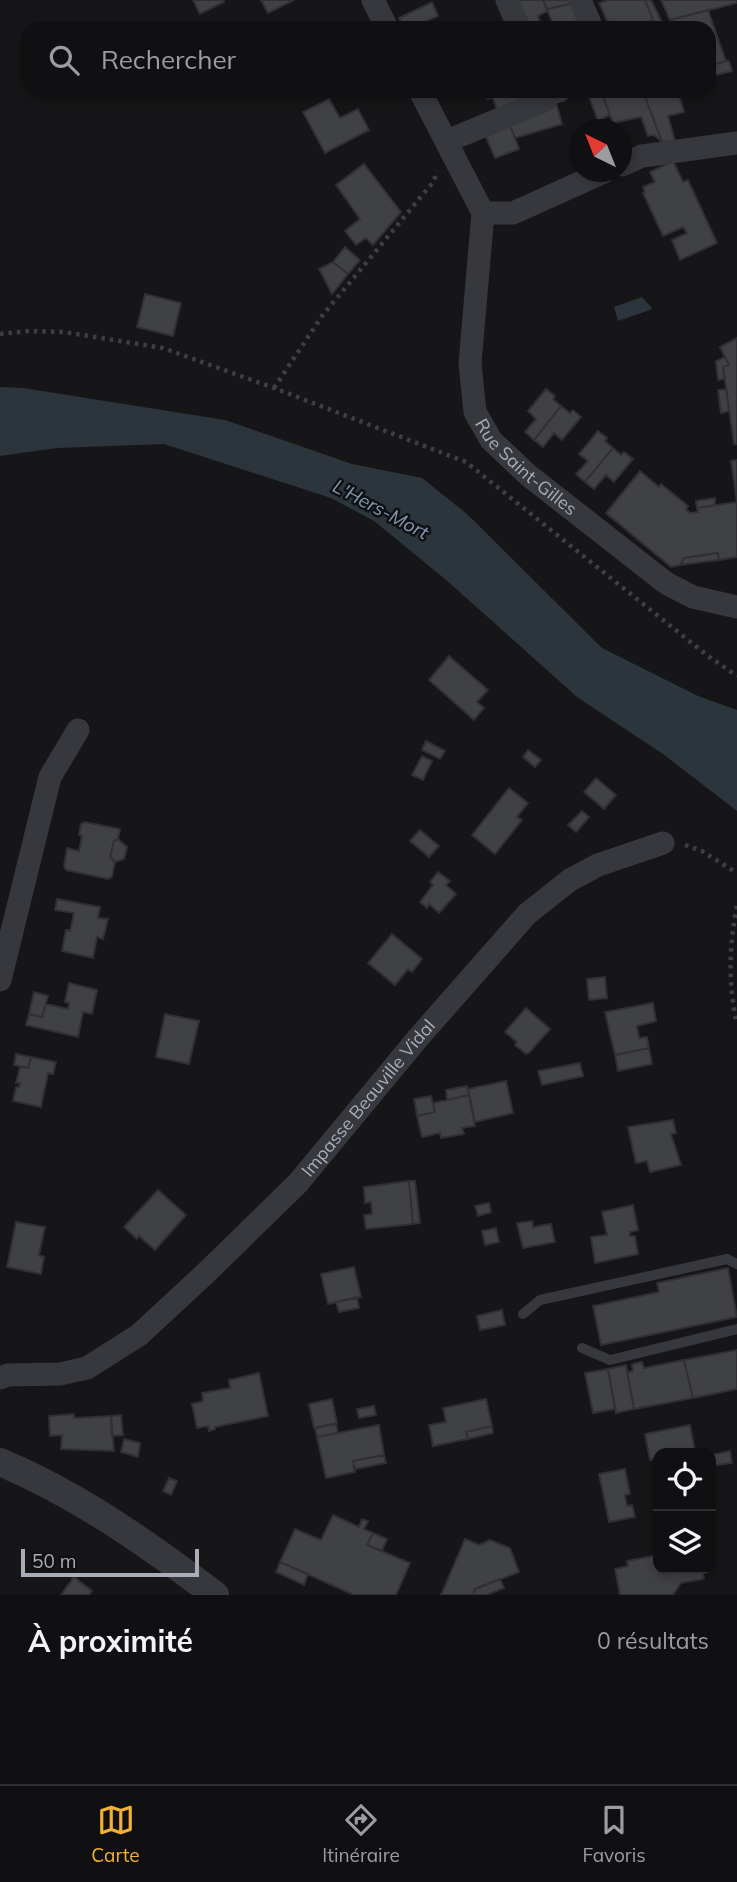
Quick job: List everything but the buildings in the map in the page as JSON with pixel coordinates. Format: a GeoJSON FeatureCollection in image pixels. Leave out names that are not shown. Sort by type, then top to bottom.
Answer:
{"type":"FeatureCollection","features":[{"type":"Feature","properties":{"kind":"street"},"geometry":{"type":"LineString","coordinates":[[373,0],[384,21]]}},
{"type":"Feature","properties":{"kind":"street"},"geometry":{"type":"LineString","coordinates":[[507,0],[516,21]]}},
{"type":"Feature","properties":{"kind":"street"},"geometry":{"type":"LineString","coordinates":[[580,0],[589,21]]}},
{"type":"Feature","properties":{"kind":"street"},"geometry":{"type":"LineString","coordinates":[[424,98],[483,213],[513,213],[582,182]]}},
{"type":"Feature","properties":{"kind":"street"},"geometry":{"type":"LineString","coordinates":[[446,141],[547,98]]}},
{"type":"Feature","properties":{"kind":"street"},"geometry":{"type":"LineString","coordinates":[[632,160],[642,156],[737,143]]}},
{"type":"Feature","properties":{"kind":"street","name":"Rue Saint-Gilles"},"geometry":{"type":"LineString","coordinates":[[483,213],[470,363],[475,412],[491,440],[528,475],[666,583],[693,597],[733,604]]}},
{"type":"Feature","properties":{"kind":"street"},"geometry":{"type":"LineString","coordinates":[[0,980],[50,777],[78,730]]}},
{"type":"Feature","properties":{"kind":"street","name":"Impasse Beauville Vidal"},"geometry":{"type":"LineString","coordinates":[[3,1370],[60,1374],[87,1368],[139,1335],[298,1183],[418,1038],[527,914],[570,880],[598,865],[663,842]]}},
{"type":"Feature","properties":{"kind":"street"},"geometry":{"type":"LineString","coordinates":[[0,1462],[77,1500],[167,1559],[215,1595]]}},
{"type":"Feature","properties":{"kind":"lane"},"geometry":{"type":"LineString","coordinates":[[523,1314],[540,1300],[727,1259],[737,1264]]}},
{"type":"Feature","properties":{"kind":"lane"},"geometry":{"type":"LineString","coordinates":[[582,1348],[610,1360],[737,1329]]}},
{"type":"Feature","properties":{"kind":"path"},"geometry":{"type":"LineString","coordinates":[[274,388],[322,316],[434,181],[446,141]]}},
{"type":"Feature","properties":{"kind":"path"},"geometry":{"type":"LineString","coordinates":[[0,334],[64,332],[163,348],[466,462],[708,656],[737,676]]}},
{"type":"Feature","properties":{"kind":"path"},"geometry":{"type":"LineString","coordinates":[[663,842],[682,844],[702,851],[737,873]]}},
{"type":"Feature","properties":{"kind":"path"},"geometry":{"type":"LineString","coordinates":[[737,906],[730,938],[732,1002],[737,1024]]}},
{"type":"Feature","properties":{"kind":"water"},"geometry":{"type":"Polygon","coordinates":[[[642,297],[652,308],[650,310],[618,321],[614,307],[642,297]]]}},
{"type":"Feature","properties":{"kind":"water","name":"L'Hers-Mort"},"geometry":{"type":"Polygon","coordinates":[[[0,387],[23,388],[225,420],[352,464],[422,478],[467,514],[602,648],[698,696],[737,710],[737,811],[663,754],[577,697],[445,579],[374,521],[331,498],[164,444],[57,448],[0,456],[0,387]]]}}]}
